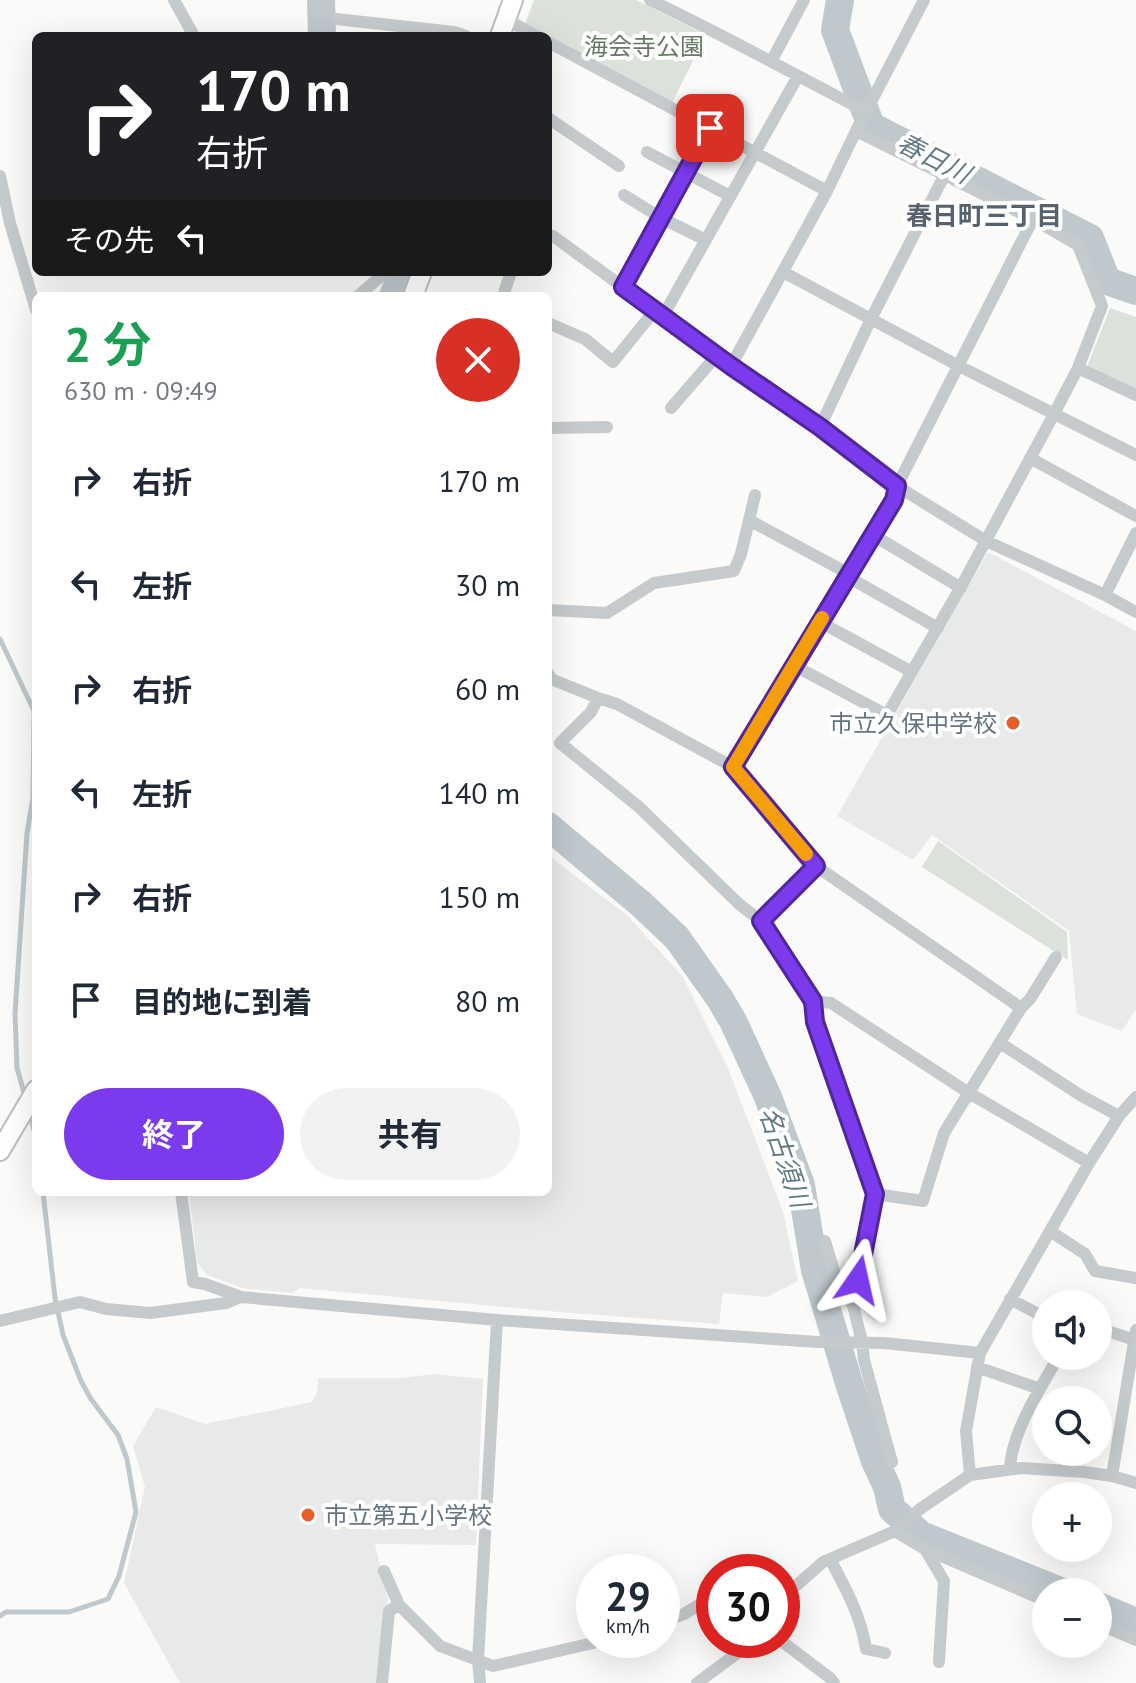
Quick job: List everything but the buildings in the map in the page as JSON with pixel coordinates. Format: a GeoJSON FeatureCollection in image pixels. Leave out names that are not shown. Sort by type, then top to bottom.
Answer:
{"type":"FeatureCollection","features":[{"type":"Feature","properties":{"kind":"main road"},"geometry":{"type":"LineString","coordinates":[[502,28],[513,0]]}},
{"type":"Feature","properties":{"kind":"main road"},"geometry":{"type":"LineString","coordinates":[[2,1148],[32,1097]]}},
{"type":"Feature","properties":{"kind":"street"},"geometry":{"type":"LineString","coordinates":[[174,0],[192,32]]}},
{"type":"Feature","properties":{"kind":"street"},"geometry":{"type":"LineString","coordinates":[[650,0],[676,6],[867,112]]}},
{"type":"Feature","properties":{"kind":"street"},"geometry":{"type":"LineString","coordinates":[[772,60],[804,0]]}},
{"type":"Feature","properties":{"kind":"street"},"geometry":{"type":"LineString","coordinates":[[731,366],[827,191],[924,0]]}},
{"type":"Feature","properties":{"kind":"street"},"geometry":{"type":"LineString","coordinates":[[336,19],[454,32]]}},
{"type":"Feature","properties":{"kind":"street"},"geometry":{"type":"LineString","coordinates":[[552,44],[827,191]]}},
{"type":"Feature","properties":{"kind":"street"},"geometry":{"type":"LineString","coordinates":[[552,325],[585,339],[613,362],[659,313],[706,240],[798,76]]}},
{"type":"Feature","properties":{"kind":"street"},"geometry":{"type":"LineString","coordinates":[[552,121],[619,166]]}},
{"type":"Feature","properties":{"kind":"street"},"geometry":{"type":"LineString","coordinates":[[623,287],[710,128]]}},
{"type":"Feature","properties":{"kind":"street"},"geometry":{"type":"LineString","coordinates":[[793,665],[887,715],[961,588],[1054,414],[1078,368],[1102,306],[1078,245],[1033,219],[856,131]]}},
{"type":"Feature","properties":{"kind":"street"},"geometry":{"type":"LineString","coordinates":[[647,152],[730,196]]}},
{"type":"Feature","properties":{"kind":"street"},"geometry":{"type":"LineString","coordinates":[[0,176],[32,297]]}},
{"type":"Feature","properties":{"kind":"street"},"geometry":{"type":"LineString","coordinates":[[820,427],[944,176]]}},
{"type":"Feature","properties":{"kind":"street"},"geometry":{"type":"LineString","coordinates":[[624,195],[706,240]]}},
{"type":"Feature","properties":{"kind":"street"},"geometry":{"type":"LineString","coordinates":[[733,767],[894,500],[897,486],[1033,219]]}},
{"type":"Feature","properties":{"kind":"street"},"geometry":{"type":"LineString","coordinates":[[552,236],[820,427],[897,486],[986,541],[1136,612]]}},
{"type":"Feature","properties":{"kind":"street"},"geometry":{"type":"LineString","coordinates":[[783,272],[957,365],[1136,455]]}},
{"type":"Feature","properties":{"kind":"street"},"geometry":{"type":"LineString","coordinates":[[363,292],[381,276]]}},
{"type":"Feature","properties":{"kind":"street"},"geometry":{"type":"LineString","coordinates":[[671,408],[717,355]]}},
{"type":"Feature","properties":{"kind":"street"},"geometry":{"type":"LineString","coordinates":[[1078,368],[1136,395]]}},
{"type":"Feature","properties":{"kind":"street"},"geometry":{"type":"LineString","coordinates":[[552,428],[607,427]]}},
{"type":"Feature","properties":{"kind":"street"},"geometry":{"type":"LineString","coordinates":[[1030,458],[1136,516]]}},
{"type":"Feature","properties":{"kind":"street"},"geometry":{"type":"LineString","coordinates":[[552,610],[607,613],[654,583],[734,571],[755,495]]}},
{"type":"Feature","properties":{"kind":"street"},"geometry":{"type":"LineString","coordinates":[[749,520],[840,569],[848,577],[938,628]]}},
{"type":"Feature","properties":{"kind":"street"},"geometry":{"type":"LineString","coordinates":[[1105,595],[1136,533]]}},
{"type":"Feature","properties":{"kind":"street"},"geometry":{"type":"LineString","coordinates":[[873,535],[961,588]]}},
{"type":"Feature","properties":{"kind":"street"},"geometry":{"type":"LineString","coordinates":[[820,622],[912,672]]}},
{"type":"Feature","properties":{"kind":"street"},"geometry":{"type":"LineString","coordinates":[[552,679],[617,704],[733,767],[816,866],[1021,1008]]}},
{"type":"Feature","properties":{"kind":"street"},"geometry":{"type":"LineString","coordinates":[[598,698],[591,712],[560,743],[639,807],[739,904],[761,921],[813,1001],[815,1022],[875,1194],[858,1280],[849,1289],[840,1291],[825,1241]]}},
{"type":"Feature","properties":{"kind":"street"},"geometry":{"type":"LineString","coordinates":[[761,921],[816,866]]}},
{"type":"Feature","properties":{"kind":"street"},"geometry":{"type":"LineString","coordinates":[[875,1194],[923,1201],[944,1133],[1056,957]]}},
{"type":"Feature","properties":{"kind":"street"},"geometry":{"type":"LineString","coordinates":[[813,1001],[831,1003],[969,1093],[1089,1163]]}},
{"type":"Feature","properties":{"kind":"street"},"geometry":{"type":"LineString","coordinates":[[1000,1043],[1080,1095],[1119,1116]]}},
{"type":"Feature","properties":{"kind":"street"},"geometry":{"type":"LineString","coordinates":[[970,1475],[966,1431],[980,1353],[1089,1163],[1119,1116],[1135,1101]]}},
{"type":"Feature","properties":{"kind":"street"},"geometry":{"type":"LineString","coordinates":[[182,1196],[193,1282],[241,1297],[497,1320],[818,1342],[862,1342],[980,1353]]}},
{"type":"Feature","properties":{"kind":"street"},"geometry":{"type":"LineString","coordinates":[[1050,1231],[1085,1254],[1095,1271],[1136,1278]]}},
{"type":"Feature","properties":{"kind":"street"},"geometry":{"type":"LineString","coordinates":[[849,1289],[864,1360],[892,1462]]}},
{"type":"Feature","properties":{"kind":"street"},"geometry":{"type":"LineString","coordinates":[[0,1321],[80,1302],[106,1309],[150,1313],[226,1303],[241,1297]]}},
{"type":"Feature","properties":{"kind":"street"},"geometry":{"type":"LineString","coordinates":[[1010,1299],[1032,1311]]}},
{"type":"Feature","properties":{"kind":"street"},"geometry":{"type":"LineString","coordinates":[[480,1683],[478,1660],[497,1320]]}},
{"type":"Feature","properties":{"kind":"street"},"geometry":{"type":"LineString","coordinates":[[1112,1331],[1135,1335],[1112,1476]]}},
{"type":"Feature","properties":{"kind":"street"},"geometry":{"type":"LineString","coordinates":[[977,1367],[1032,1386]]}},
{"type":"Feature","properties":{"kind":"street"},"geometry":{"type":"LineString","coordinates":[[1010,1469],[1010,1458],[1032,1404]]}},
{"type":"Feature","properties":{"kind":"street"},"geometry":{"type":"LineString","coordinates":[[800,1582],[823,1562],[895,1531],[920,1509],[970,1475],[1021,1468],[1084,1472],[1136,1483]]}},
{"type":"Feature","properties":{"kind":"street"},"geometry":{"type":"LineString","coordinates":[[895,1531],[925,1549],[1032,1595]]}},
{"type":"Feature","properties":{"kind":"street"},"geometry":{"type":"LineString","coordinates":[[925,1549],[944,1581],[939,1662]]}},
{"type":"Feature","properties":{"kind":"street"},"geometry":{"type":"LineString","coordinates":[[830,1559],[854,1602],[866,1649],[885,1653]]}},
{"type":"Feature","properties":{"kind":"street"},"geometry":{"type":"LineString","coordinates":[[384,1571],[399,1605],[440,1646],[493,1666],[576,1647]]}},
{"type":"Feature","properties":{"kind":"street"},"geometry":{"type":"LineString","coordinates":[[382,1683],[389,1611],[399,1605]]}},
{"type":"Feature","properties":{"kind":"street"},"geometry":{"type":"LineString","coordinates":[[1112,1630],[1136,1640]]}},
{"type":"Feature","properties":{"kind":"street"},"geometry":{"type":"LineString","coordinates":[[800,1655],[834,1683]]}},
{"type":"Feature","properties":{"kind":"street"},"geometry":{"type":"LineString","coordinates":[[697,1683],[732,1658]]}},
{"type":"Feature","properties":{"kind":"street"},"geometry":{"type":"LineString","coordinates":[[719,1668],[720,1683]]}},
{"type":"Feature","properties":{"kind":"shaded area","name":"市立久保中学校"},"geometry":{"type":"Polygon","coordinates":[[[988,552],[1136,631],[1136,1009],[1122,1031],[1077,1014],[1069,931],[932,835],[913,860],[837,816],[988,552]]]}},
{"type":"Feature","properties":{"kind":"shaded area"},"geometry":{"type":"Polygon","coordinates":[[[552,858],[628,916],[683,977],[728,1068],[783,1212],[798,1281],[767,1297],[723,1293],[719,1324],[300,1288],[292,1293],[242,1288],[207,1275],[197,1262],[189,1196],[552,1196],[552,858]]]}},
{"type":"Feature","properties":{"kind":"shaded area","name":"市立第五小学校"},"geometry":{"type":"Polygon","coordinates":[[[434,1374],[483,1379],[476,1545],[375,1544],[388,1599],[376,1683],[180,1683],[124,1583],[145,1487],[133,1446],[156,1407],[205,1424],[312,1402],[317,1393],[318,1378],[402,1378],[434,1374]]]}},
{"type":"Feature","properties":{"kind":"green space","name":"海会寺公園"},"geometry":{"type":"Polygon","coordinates":[[[534,0],[636,0],[706,35],[672,103],[552,39],[552,32],[540,32],[525,24],[534,0]]]}},
{"type":"Feature","properties":{"kind":"green space"},"geometry":{"type":"Polygon","coordinates":[[[1110,308],[1136,317],[1136,389],[1087,367],[1110,308]]]}},
{"type":"Feature","properties":{"kind":"green space"},"geometry":{"type":"Polygon","coordinates":[[[938,841],[1067,932],[1068,960],[922,867],[938,841]]]}},
{"type":"Feature","properties":{"kind":"waterway","name":"名古須川"},"geometry":{"type":"LineString","coordinates":[[321,0],[322,32]]}},
{"type":"Feature","properties":{"kind":"waterway","name":"春日川"},"geometry":{"type":"LineString","coordinates":[[840,0],[835,30],[871,126],[1090,238],[1107,281],[1136,291]]}},
{"type":"Feature","properties":{"kind":"waterway","name":"名古須川"},"geometry":{"type":"LineString","coordinates":[[395,292],[401,276]]}},
{"type":"Feature","properties":{"kind":"waterway"},"geometry":{"type":"LineString","coordinates":[[0,639],[32,707]]}},
{"type":"Feature","properties":{"kind":"waterway"},"geometry":{"type":"LineString","coordinates":[[25,1096],[17,1068],[15,1014],[27,833],[32,804]]}},
{"type":"Feature","properties":{"kind":"waterway","name":"名古須川"},"geometry":{"type":"LineString","coordinates":[[552,829],[677,938],[733,1021],[768,1097],[801,1185],[815,1270],[892,1509],[921,1535],[1032,1580]]}},
{"type":"Feature","properties":{"kind":"waterway"},"geometry":{"type":"LineString","coordinates":[[29,1113],[32,1123]]}},
{"type":"Feature","properties":{"kind":"waterway"},"geometry":{"type":"LineString","coordinates":[[0,1616],[6,1612],[69,1612],[108,1599],[119,1576],[136,1512],[127,1459],[118,1435],[81,1381],[63,1335],[55,1298],[43,1196]]}},
{"type":"Feature","properties":{"kind":"waterway","name":"名古須川"},"geometry":{"type":"LineString","coordinates":[[1112,1612],[1136,1622]]}},
{"type":"Feature","properties":{"kind":"slow traffic"},"geometry":{"type":"LineString","coordinates":[[806,854],[733,767],[822,618]]}},
{"type":"Feature","properties":{"kind":"place","name":"市立久保中学校"},"geometry":{"type":"Point","coordinates":[1013,723]}},
{"type":"Feature","properties":{"kind":"place","name":"市立第五小学校"},"geometry":{"type":"Point","coordinates":[308,1515]}},
{"type":"Feature","properties":{"kind":"district","name":"春日町三丁目"},"geometry":{"type":"Point","coordinates":[984,215]}},
{"type":"Feature","properties":{"kind":"route"},"geometry":{"type":"LineString","coordinates":[[710,128],[623,287],[820,427],[897,486],[894,500],[733,767],[816,866],[761,921],[813,1001],[815,1022],[875,1194],[858,1280]]}}]}
